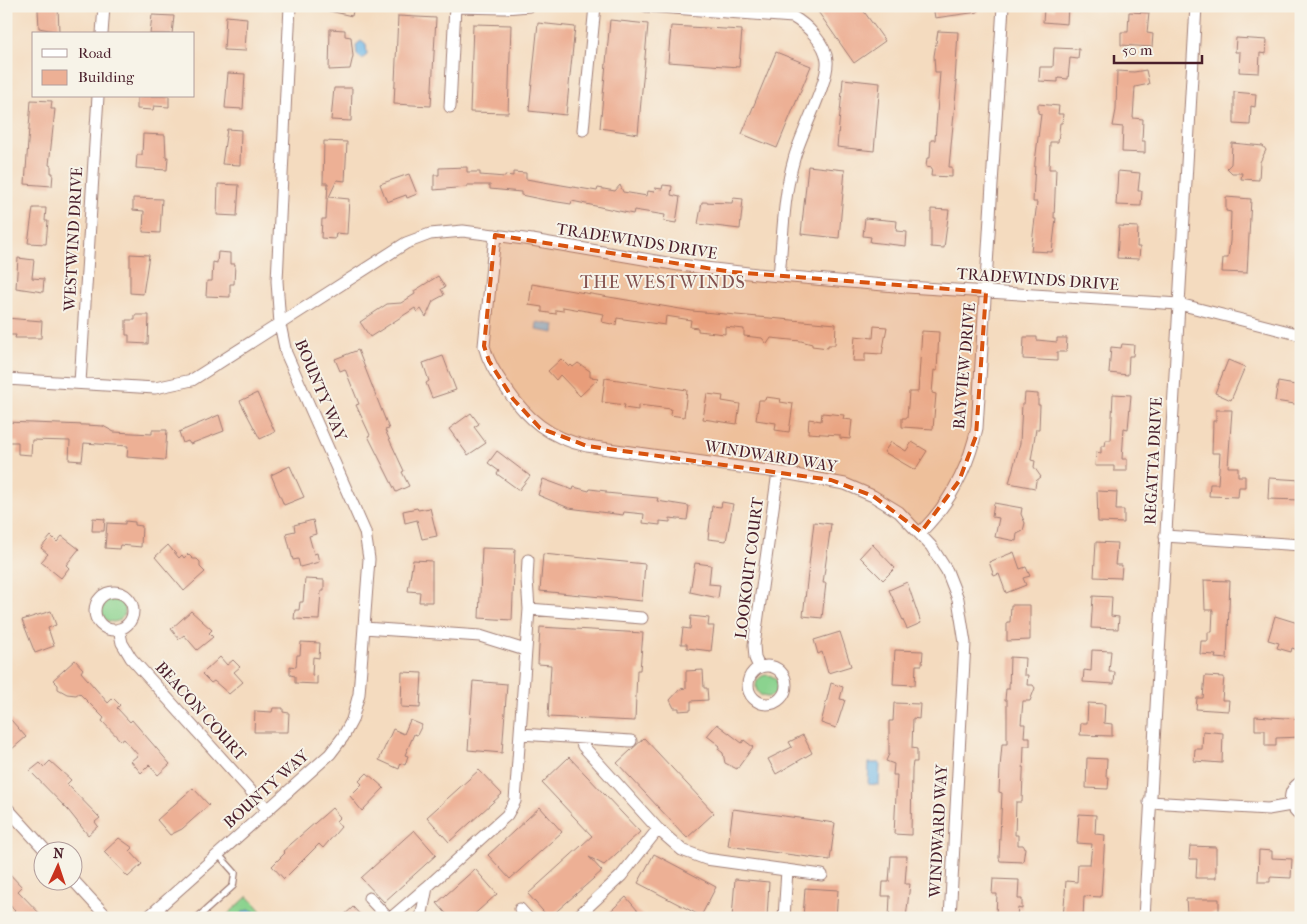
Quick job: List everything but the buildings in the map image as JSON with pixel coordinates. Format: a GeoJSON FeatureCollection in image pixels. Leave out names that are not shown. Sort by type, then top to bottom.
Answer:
{"type":"FeatureCollection","features":[{"type":"Feature","properties":{"kind":"street"},"geometry":{"type":"LineString","coordinates":[[102,32],[104,6]]}},
{"type":"Feature","properties":{"kind":"street","name":"BOUNTY WAY"},"geometry":{"type":"LineString","coordinates":[[147,918],[330,754],[348,729],[356,710],[359,694],[369,559],[365,532],[286,353],[280,324],[277,281],[290,6]]}},
{"type":"Feature","properties":{"kind":"street"},"geometry":{"type":"LineString","coordinates":[[450,107],[455,7],[505,8],[529,6]]}},
{"type":"Feature","properties":{"kind":"street"},"geometry":{"type":"LineString","coordinates":[[583,130],[596,6]]}},
{"type":"Feature","properties":{"kind":"street"},"geometry":{"type":"LineString","coordinates":[[646,6],[793,17],[812,32],[826,53],[826,72],[798,142],[791,170],[779,276]]}},
{"type":"Feature","properties":{"kind":"street","name":"BAYVIEW DRIVE"},"geometry":{"type":"LineString","coordinates":[[920,532],[951,495],[972,452],[978,420],[1003,6]]}},
{"type":"Feature","properties":{"kind":"street","name":"REGATTA DRIVE"},"geometry":{"type":"LineString","coordinates":[[1144,918],[1149,802],[1196,6]]}},
{"type":"Feature","properties":{"kind":"street","name":"WESTWIND DRIVE"},"geometry":{"type":"LineString","coordinates":[[80,383],[98,98]]}},
{"type":"Feature","properties":{"kind":"street","name":"TRADEWINDS DRIVE"},"geometry":{"type":"LineString","coordinates":[[6,378],[156,388],[192,380],[209,371],[414,239],[430,234],[455,231],[679,265],[779,276],[986,292],[1179,304],[1301,335]]}},
{"type":"Feature","properties":{"kind":"street","name":"WINDWARD WAY"},"geometry":{"type":"LineString","coordinates":[[495,236],[484,346],[493,369],[521,410],[532,421],[552,435],[587,446],[831,480],[860,490],[899,512],[920,532],[947,571],[958,599],[964,629],[965,661],[950,918]]}},
{"type":"Feature","properties":{"kind":"street","name":"LOOKOUT COURT"},"geometry":{"type":"LineString","coordinates":[[759,667],[755,658],[754,645],[778,472]]}},
{"type":"Feature","properties":{"kind":"street"},"geometry":{"type":"LineString","coordinates":[[1165,536],[1301,546]]}},
{"type":"Feature","properties":{"kind":"street"},"geometry":{"type":"LineString","coordinates":[[369,898],[389,918],[427,887],[511,810],[515,800],[529,609],[528,560]]}},
{"type":"Feature","properties":{"kind":"street"},"geometry":{"type":"LineString","coordinates":[[529,609],[642,618]]}},
{"type":"Feature","properties":{"kind":"street"},"geometry":{"type":"LineString","coordinates":[[364,628],[480,636],[525,650]]}},
{"type":"Feature","properties":{"kind":"street","name":"BEACON COURT"},"geometry":{"type":"LineString","coordinates":[[119,629],[122,643],[131,658],[268,810]]}},
{"type":"Feature","properties":{"kind":"street"},"geometry":{"type":"LineString","coordinates":[[520,734],[631,741]]}},
{"type":"Feature","properties":{"kind":"street"},"geometry":{"type":"LineString","coordinates":[[580,738],[590,754],[658,829],[682,850],[699,857],[822,875]]}},
{"type":"Feature","properties":{"kind":"street"},"geometry":{"type":"LineString","coordinates":[[1301,782],[1291,793],[1291,805],[1301,816]]}},
{"type":"Feature","properties":{"kind":"street"},"geometry":{"type":"LineString","coordinates":[[1149,802],[1268,809],[1291,805]]}},
{"type":"Feature","properties":{"kind":"street"},"geometry":{"type":"LineString","coordinates":[[6,807],[38,842]]}},
{"type":"Feature","properties":{"kind":"street"},"geometry":{"type":"LineString","coordinates":[[576,918],[622,876],[658,829]]}},
{"type":"Feature","properties":{"kind":"street"},"geometry":{"type":"LineString","coordinates":[[784,918],[787,870]]}},
{"type":"Feature","properties":{"kind":"street"},"geometry":{"type":"LineString","coordinates":[[421,918],[427,887]]}},
{"type":"Feature","properties":{"kind":"street"},"geometry":{"type":"LineString","coordinates":[[82,890],[108,918]]}},
{"type":"Feature","properties":{"kind":"street"},"geometry":{"type":"LineString","coordinates":[[520,909],[528,918]]}},
{"type":"Feature","properties":{"kind":"lane"},"geometry":{"type":"LineString","coordinates":[[196,918],[234,886],[235,873],[218,854]]}},
{"type":"Feature","properties":{"kind":"lane"},"geometry":{"type":"LineString","coordinates":[[159,907],[169,918]]}},
{"type":"Feature","properties":{"kind":"highlighted area"},"geometry":{"type":"Polygon","coordinates":[[[495,235],[732,272],[986,292],[976,436],[959,481],[921,532],[873,496],[831,480],[587,446],[540,428],[513,399],[489,361],[484,346],[495,235]]]}},
{"type":"Feature","properties":{"kind":"green space"},"geometry":{"type":"Polygon","coordinates":[[[113,598],[121,602],[125,610],[121,618],[113,622],[105,618],[101,610],[105,602],[113,598]]]}},
{"type":"Feature","properties":{"kind":"green space"},"geometry":{"type":"Polygon","coordinates":[[[767,675],[775,678],[778,686],[775,694],[767,697],[759,694],[756,686],[759,678],[767,675]]]}},
{"type":"Feature","properties":{"kind":"green space"},"geometry":{"type":"Polygon","coordinates":[[[248,896],[267,918],[224,918],[248,896]]]}},
{"type":"Feature","properties":{"kind":"water"},"geometry":{"type":"Polygon","coordinates":[[[361,41],[366,45],[367,55],[362,59],[357,55],[356,45],[361,41]]]}},
{"type":"Feature","properties":{"kind":"water"},"geometry":{"type":"Polygon","coordinates":[[[537,322],[555,325],[554,333],[536,330],[537,322]]]}},
{"type":"Feature","properties":{"kind":"water"},"geometry":{"type":"Polygon","coordinates":[[[869,763],[880,763],[879,785],[868,784],[869,763]]]}},
{"type":"Feature","properties":{"kind":"water"},"geometry":{"type":"Polygon","coordinates":[[[254,911],[259,918],[237,918],[243,912],[254,911]]]}},
{"type":"Feature","properties":{"kind":"district","name":"THE WESTWINDS"},"geometry":{"type":"Point","coordinates":[663,282]}}]}
